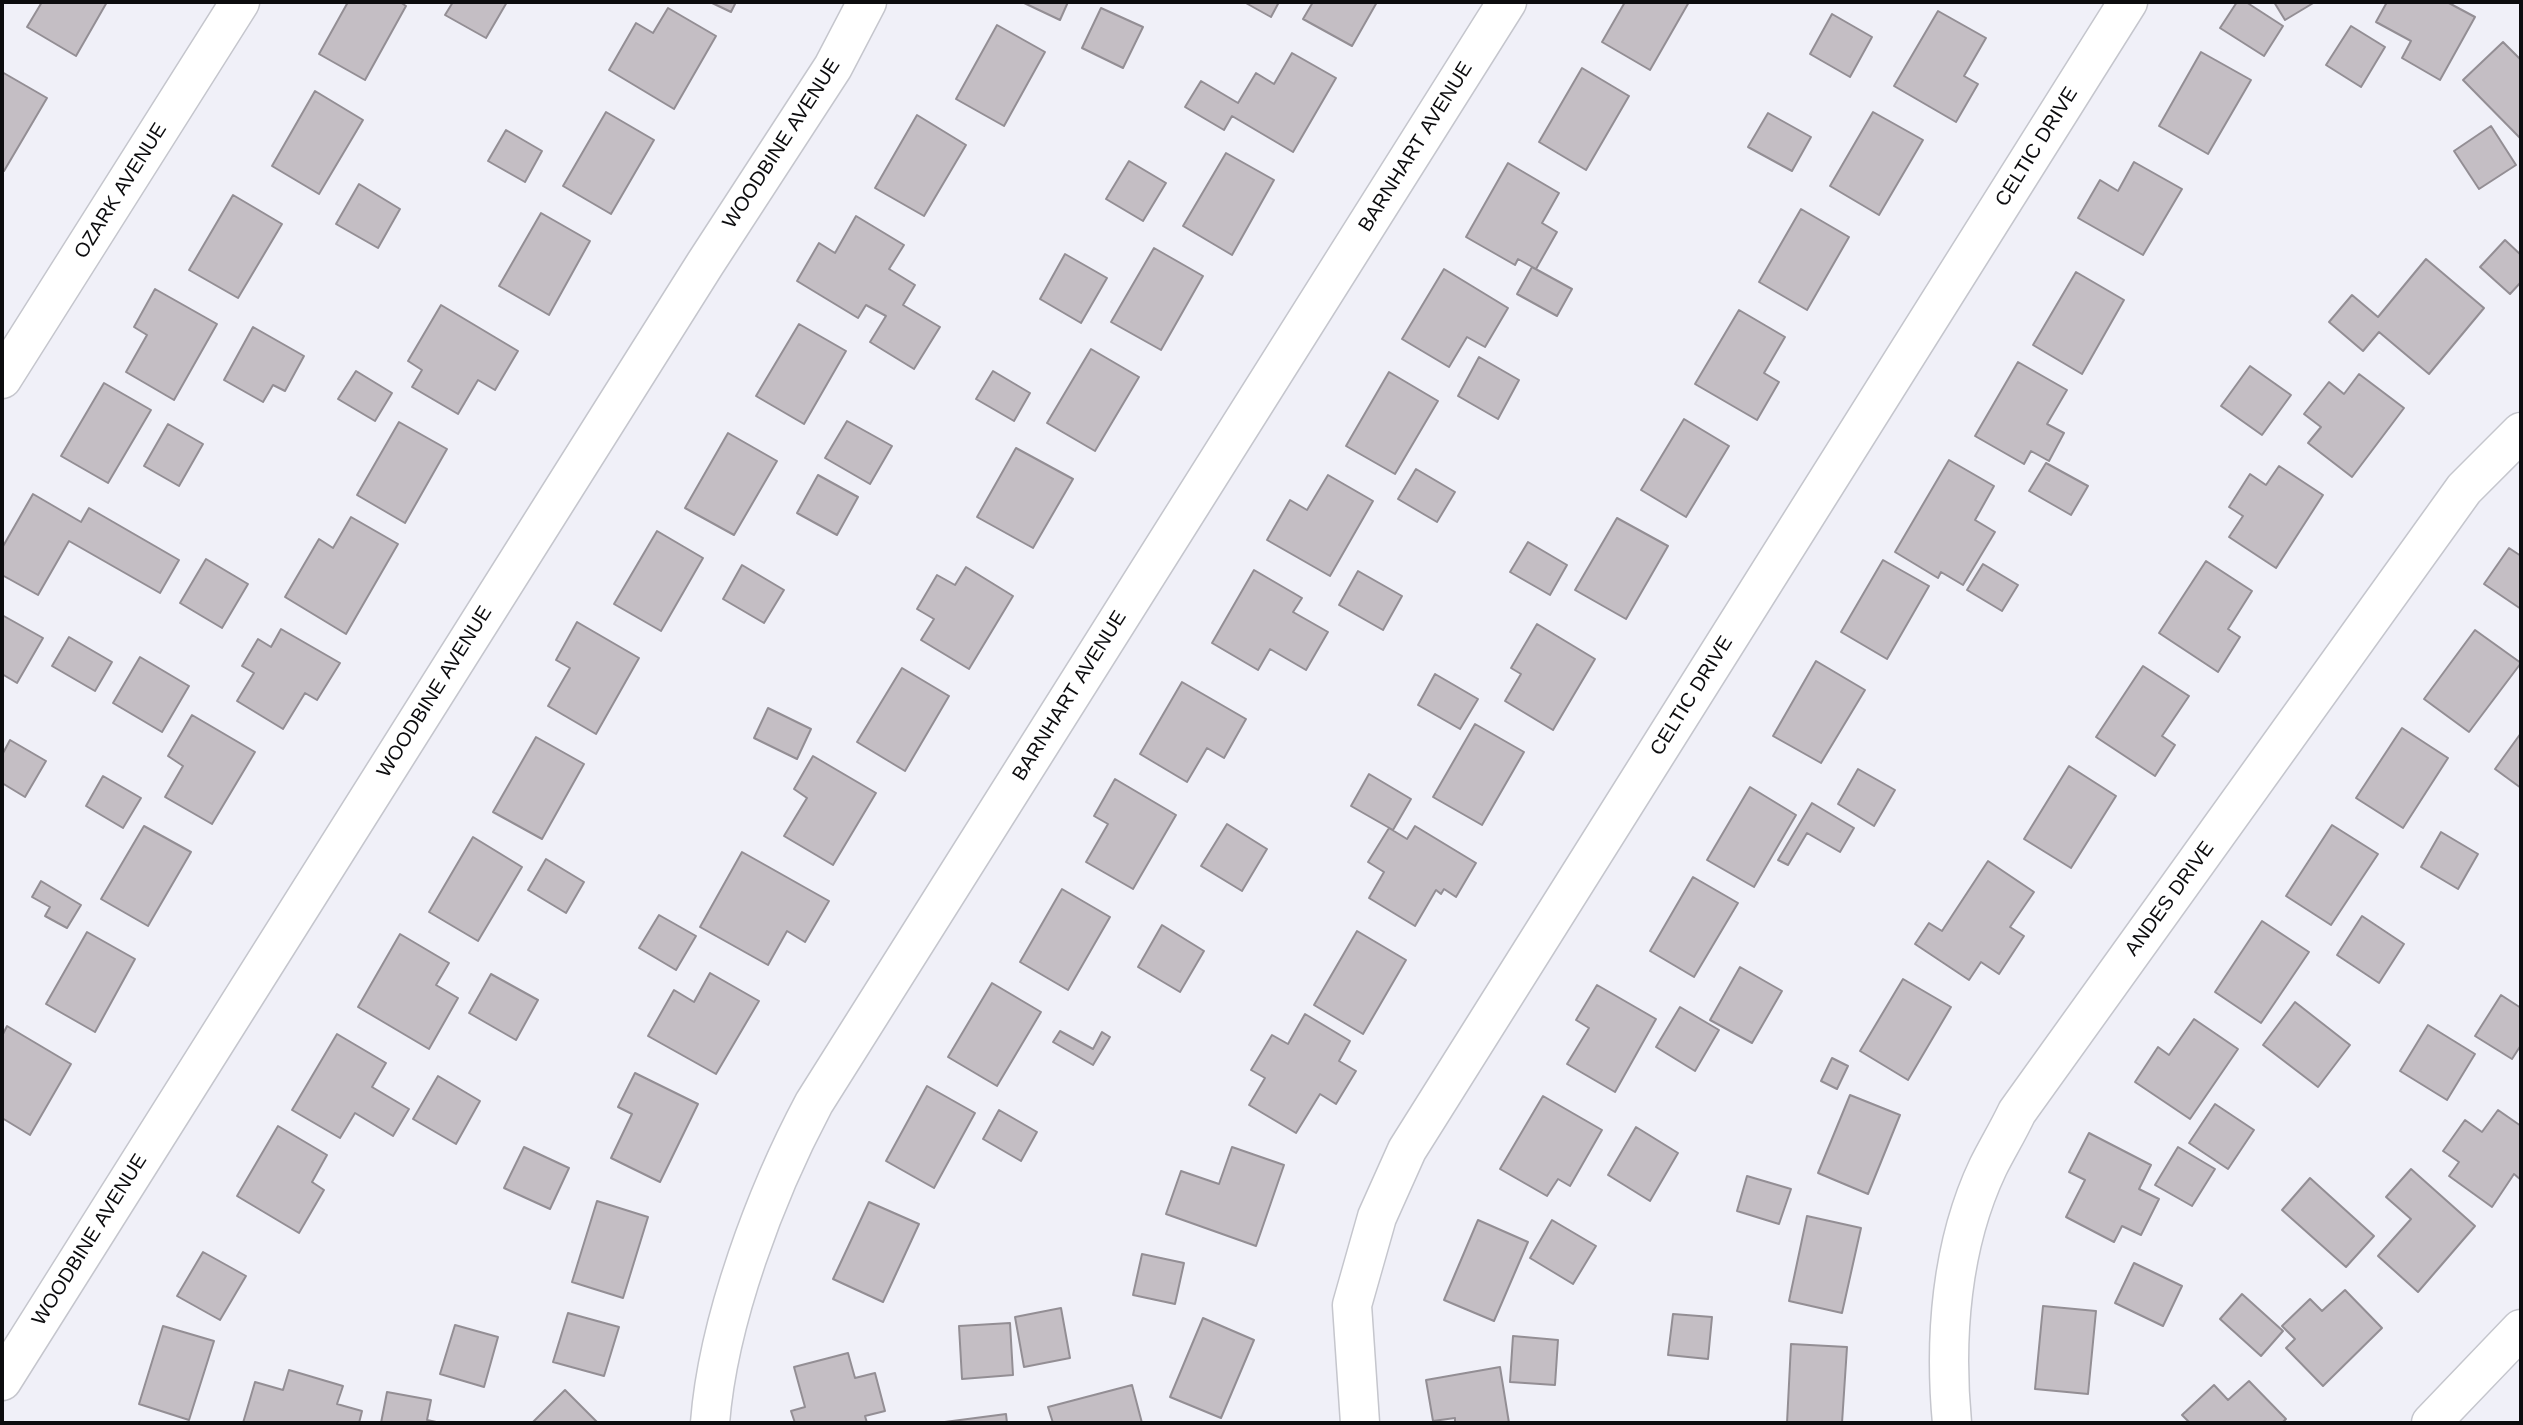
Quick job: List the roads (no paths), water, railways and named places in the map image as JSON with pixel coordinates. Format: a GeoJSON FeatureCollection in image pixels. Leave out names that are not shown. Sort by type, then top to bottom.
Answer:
{"type":"FeatureCollection","features":[{"type":"Feature","properties":{"kind":"street","name":"OZARK AVENUE"},"geometry":{"type":"LineString","coordinates":[[2,379],[240,2]]}},
{"type":"Feature","properties":{"kind":"street","name":"WOODBINE AVENUE"},"geometry":{"type":"LineString","coordinates":[[2,1381],[696,277],[833,67],[867,2]]}},
{"type":"Feature","properties":{"kind":"street","name":"BARNHART AVENUE"},"geometry":{"type":"LineString","coordinates":[[710,1423],[725,1336],[756,1230],[814,1103],[1507,2]]}},
{"type":"Feature","properties":{"kind":"street","name":"CELTIC DRIVE"},"geometry":{"type":"LineString","coordinates":[[1360,1423],[1352,1305],[1377,1217],[1407,1150],[2128,2]]}},
{"type":"Feature","properties":{"kind":"street","name":"ANDES DRIVE"},"geometry":{"type":"LineString","coordinates":[[1952,1423],[1950,1317],[1963,1240],[1987,1170],[2017,1112],[2464,489],[2521,432]]}},
{"type":"Feature","properties":{"kind":"street"},"geometry":{"type":"LineString","coordinates":[[2431,1423],[2521,1329]]}}]}
